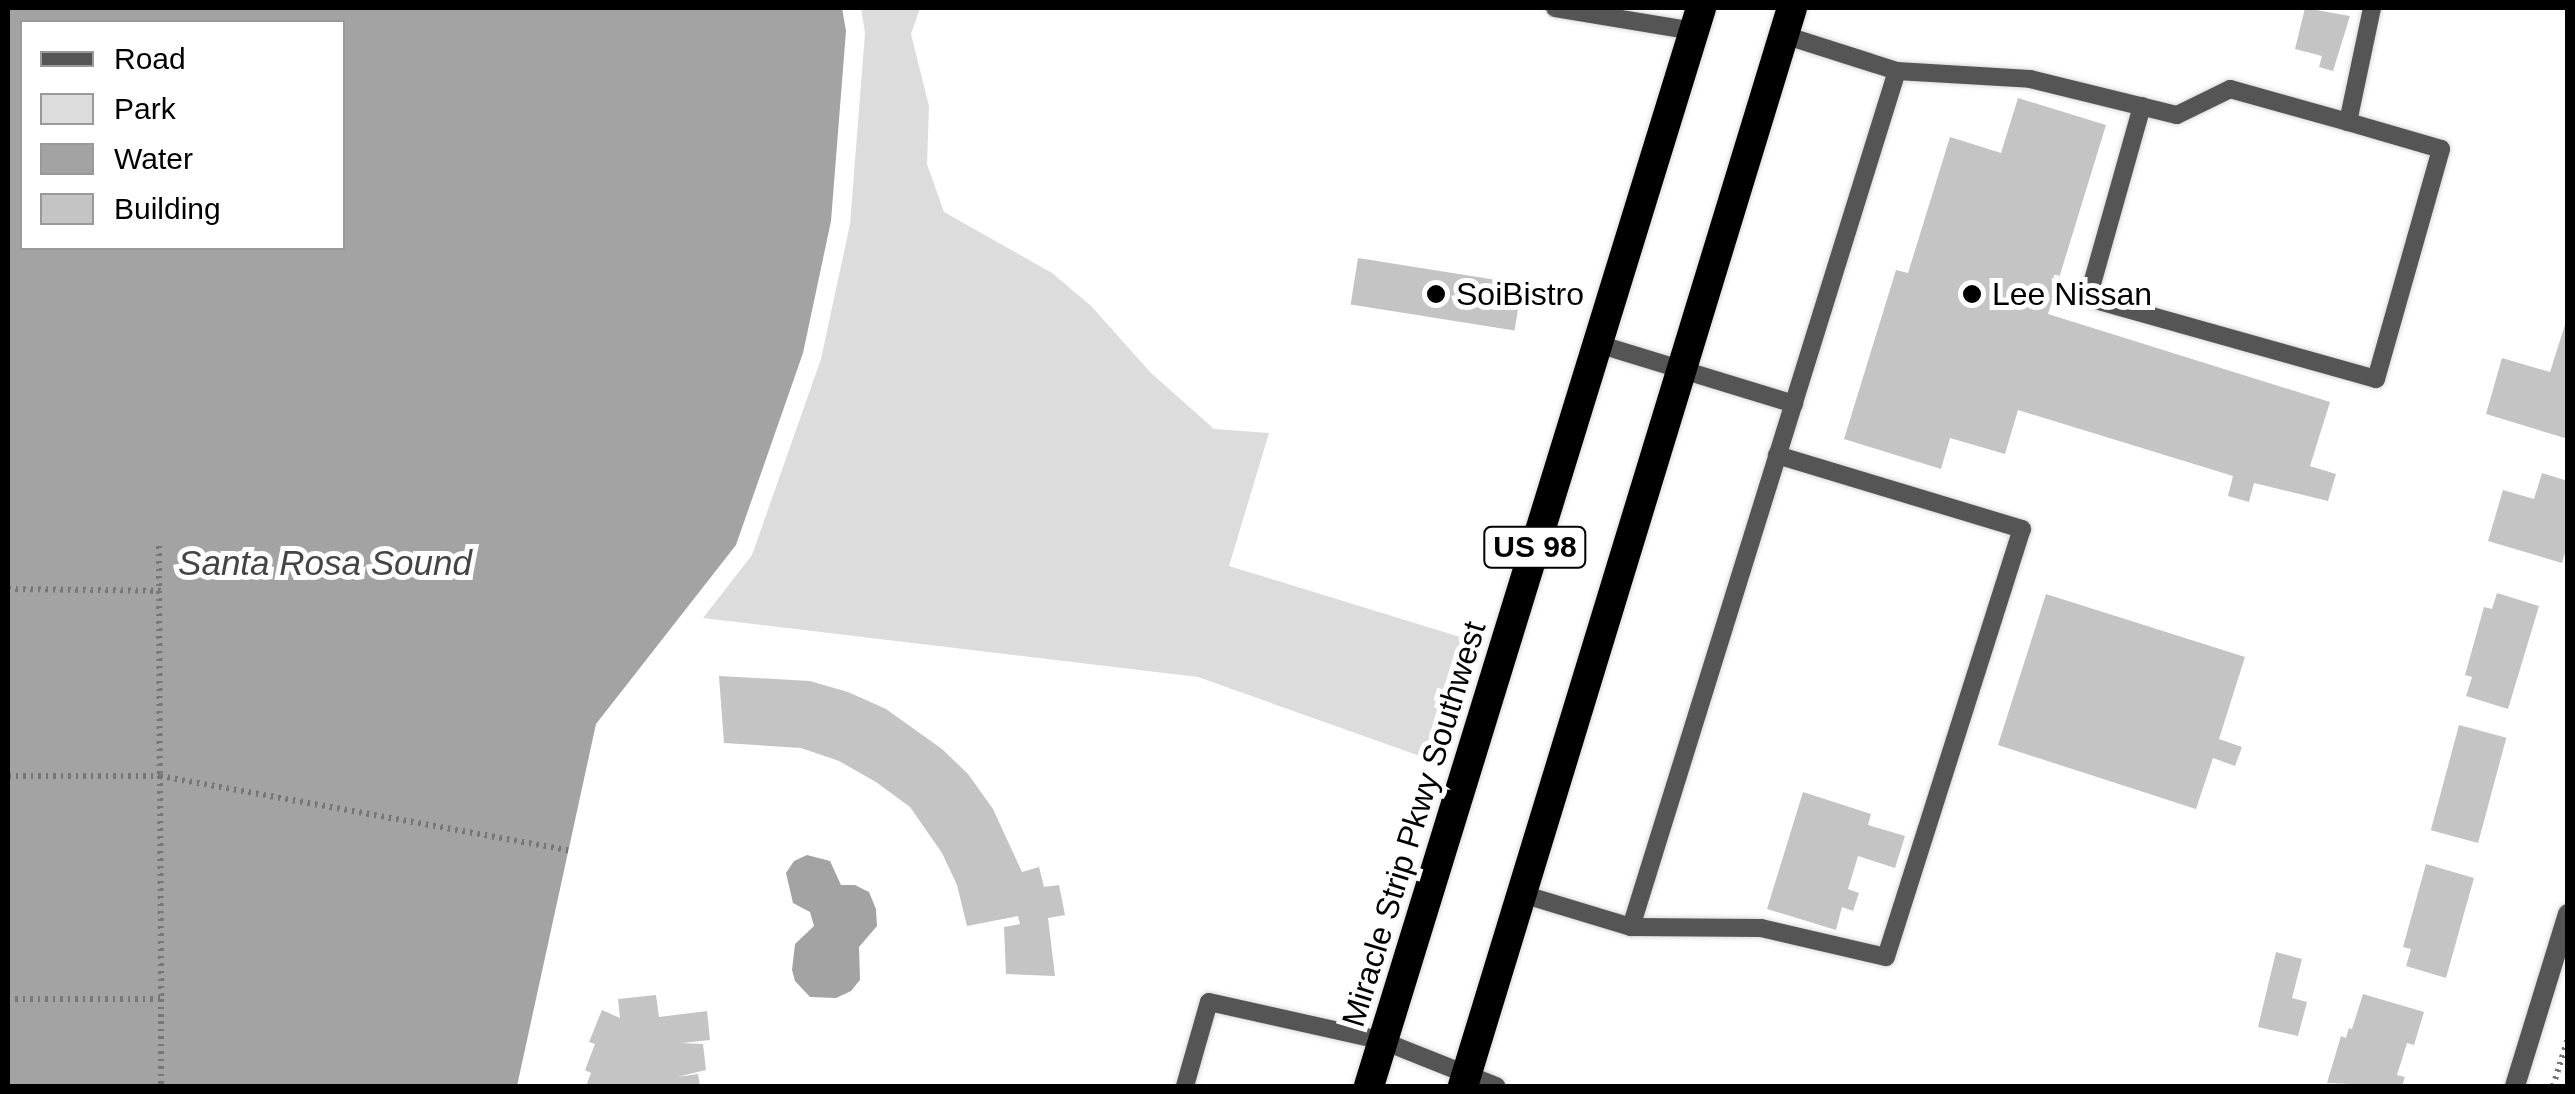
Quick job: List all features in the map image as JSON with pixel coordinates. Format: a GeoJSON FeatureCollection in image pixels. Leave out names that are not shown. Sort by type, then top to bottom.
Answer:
{"type":"FeatureCollection","features":[{"type":"Feature","properties":{"kind":"highway","name":"Miracle Strip Pkwy Southwest"},"geometry":{"type":"LineString","coordinates":[[1369,1086],[1697,20]]}},
{"type":"Feature","properties":{"kind":"highway","name":"US 98"},"geometry":{"type":"LineString","coordinates":[[1466,1080],[1788,21]]}},
{"type":"Feature","properties":{"kind":"street"},"geometry":{"type":"LineString","coordinates":[[2515,1086],[2568,914]]}},
{"type":"Feature","properties":{"kind":"lane"},"geometry":{"type":"LineString","coordinates":[[1555,8],[1697,20]]}},
{"type":"Feature","properties":{"kind":"lane"},"geometry":{"type":"LineString","coordinates":[[2348,122],[2372,8]]}},
{"type":"Feature","properties":{"kind":"lane"},"geometry":{"type":"LineString","coordinates":[[1788,21],[1897,71],[2030,79],[2177,114],[2230,89],[2441,149],[2376,379],[2088,298],[2142,106]]}},
{"type":"Feature","properties":{"kind":"lane"},"geometry":{"type":"LineString","coordinates":[[1631,928],[1897,71]]}},
{"type":"Feature","properties":{"kind":"lane"},"geometry":{"type":"LineString","coordinates":[[1598,344],[1794,404]]}},
{"type":"Feature","properties":{"kind":"lane"},"geometry":{"type":"LineString","coordinates":[[1522,894],[1631,928],[1761,928],[1886,956],[2022,529],[1778,455]]}},
{"type":"Feature","properties":{"kind":"lane"},"geometry":{"type":"LineString","coordinates":[[1185,1086],[1209,1002],[1384,1041],[1466,1080],[1496,1086]]}},
{"type":"Feature","properties":{"kind":"path"},"geometry":{"type":"LineString","coordinates":[[159,546],[161,1086]]}},
{"type":"Feature","properties":{"kind":"path"},"geometry":{"type":"LineString","coordinates":[[8,589],[161,591]]}},
{"type":"Feature","properties":{"kind":"path"},"geometry":{"type":"LineString","coordinates":[[8,776],[160,776],[568,850]]}},
{"type":"Feature","properties":{"kind":"path"},"geometry":{"type":"LineString","coordinates":[[8,998],[161,998]]}},
{"type":"Feature","properties":{"kind":"path"},"geometry":{"type":"LineString","coordinates":[[2553,1086],[2568,1038]]}},
{"type":"Feature","properties":{"kind":"green space"},"geometry":{"type":"Polygon","coordinates":[[[861,8],[920,8],[911,34],[929,106],[927,164],[944,212],[1052,273],[1091,306],[1151,373],[1214,429],[1269,433],[1229,566],[1470,640],[1434,761],[1198,677],[703,618],[752,555],[821,359],[850,224],[865,33],[861,8]]]}},
{"type":"Feature","properties":{"kind":"water","name":"Santa Rosa Sound"},"geometry":{"type":"Polygon","coordinates":[[[8,8],[842,8],[846,31],[831,221],[803,353],[736,545],[596,724],[517,1086],[8,1086],[8,8]]]}},
{"type":"Feature","properties":{"kind":"water"},"geometry":{"type":"Polygon","coordinates":[[[807,855],[830,861],[841,885],[855,885],[869,892],[876,909],[877,926],[859,947],[860,980],[851,991],[836,998],[810,997],[795,981],[792,970],[795,944],[814,926],[810,912],[793,903],[786,873],[794,861],[807,855]]]}},
{"type":"Feature","properties":{"kind":"building"},"geometry":{"type":"Polygon","coordinates":[[[2305,8],[2350,16],[2333,71],[2319,67],[2322,56],[2295,49],[2305,8]]]}},
{"type":"Feature","properties":{"kind":"building","name":"Lee Nissan"},"geometry":{"type":"Polygon","coordinates":[[[2018,98],[2106,125],[2048,314],[2330,402],[2310,466],[2336,474],[2328,501],[2254,483],[2249,502],[2228,496],[2233,476],[2018,410],[2005,454],[1950,438],[1941,469],[1844,439],[1896,270],[1908,273],[1950,137],[2001,153],[2018,98]]]}},
{"type":"Feature","properties":{"kind":"building","name":"SoiBistro"},"geometry":{"type":"Polygon","coordinates":[[[1358,258],[1522,284],[1515,330],[1351,304],[1358,258]]]}},
{"type":"Feature","properties":{"kind":"building"},"geometry":{"type":"Polygon","coordinates":[[[2568,315],[2568,439],[2486,414],[2502,358],[2550,372],[2568,315]]]}},
{"type":"Feature","properties":{"kind":"building"},"geometry":{"type":"Polygon","coordinates":[[[2542,473],[2568,481],[2568,543],[2562,563],[2488,541],[2503,490],[2534,499],[2542,473]]]}},
{"type":"Feature","properties":{"kind":"building"},"geometry":{"type":"Polygon","coordinates":[[[2497,593],[2539,606],[2508,709],[2466,696],[2472,677],[2465,675],[2484,607],[2492,609],[2497,593]]]}},
{"type":"Feature","properties":{"kind":"building"},"geometry":{"type":"Polygon","coordinates":[[[2046,594],[2245,657],[2219,739],[2242,747],[2235,766],[2213,758],[2196,809],[1998,745],[2046,594]]]}},
{"type":"Feature","properties":{"kind":"building"},"geometry":{"type":"Polygon","coordinates":[[[719,676],[810,681],[848,692],[886,709],[942,749],[968,774],[993,809],[1022,872],[1039,867],[1044,887],[1059,885],[1065,915],[1048,918],[1055,976],[1006,974],[1004,927],[1020,924],[1018,916],[967,926],[957,885],[942,853],[910,807],[876,782],[839,761],[801,748],[724,743],[719,676]]]}},
{"type":"Feature","properties":{"kind":"building"},"geometry":{"type":"Polygon","coordinates":[[[2459,725],[2506,738],[2478,843],[2431,830],[2459,725]]]}},
{"type":"Feature","properties":{"kind":"building"},"geometry":{"type":"Polygon","coordinates":[[[1803,792],[1871,814],[1868,825],[1905,836],[1895,868],[1858,856],[1848,889],[1859,893],[1853,911],[1842,907],[1836,930],[1767,909],[1803,792]]]}},
{"type":"Feature","properties":{"kind":"building"},"geometry":{"type":"Polygon","coordinates":[[[2426,864],[2474,878],[2446,978],[2406,966],[2411,949],[2403,947],[2426,864]]]}},
{"type":"Feature","properties":{"kind":"building"},"geometry":{"type":"Polygon","coordinates":[[[2276,952],[2302,959],[2292,998],[2307,1002],[2298,1036],[2258,1027],[2276,952]]]}},
{"type":"Feature","properties":{"kind":"building"},"geometry":{"type":"Polygon","coordinates":[[[2363,994],[2424,1012],[2414,1045],[2407,1043],[2397,1075],[2405,1077],[2402,1086],[2327,1083],[2341,1036],[2346,1038],[2349,1028],[2352,1029],[2363,994]]]}},
{"type":"Feature","properties":{"kind":"building"},"geometry":{"type":"Polygon","coordinates":[[[656,995],[659,1017],[707,1011],[710,1040],[682,1043],[703,1044],[706,1070],[677,1077],[698,1074],[700,1086],[586,1086],[591,1073],[585,1070],[595,1044],[589,1042],[602,1010],[620,1018],[618,999],[656,995]]]}},
{"type":"Feature","properties":{"kind":"place","name":"SoiBistro"},"geometry":{"type":"Point","coordinates":[1436,294]}},
{"type":"Feature","properties":{"kind":"place","name":"Lee Nissan"},"geometry":{"type":"Point","coordinates":[1972,294]}}]}
